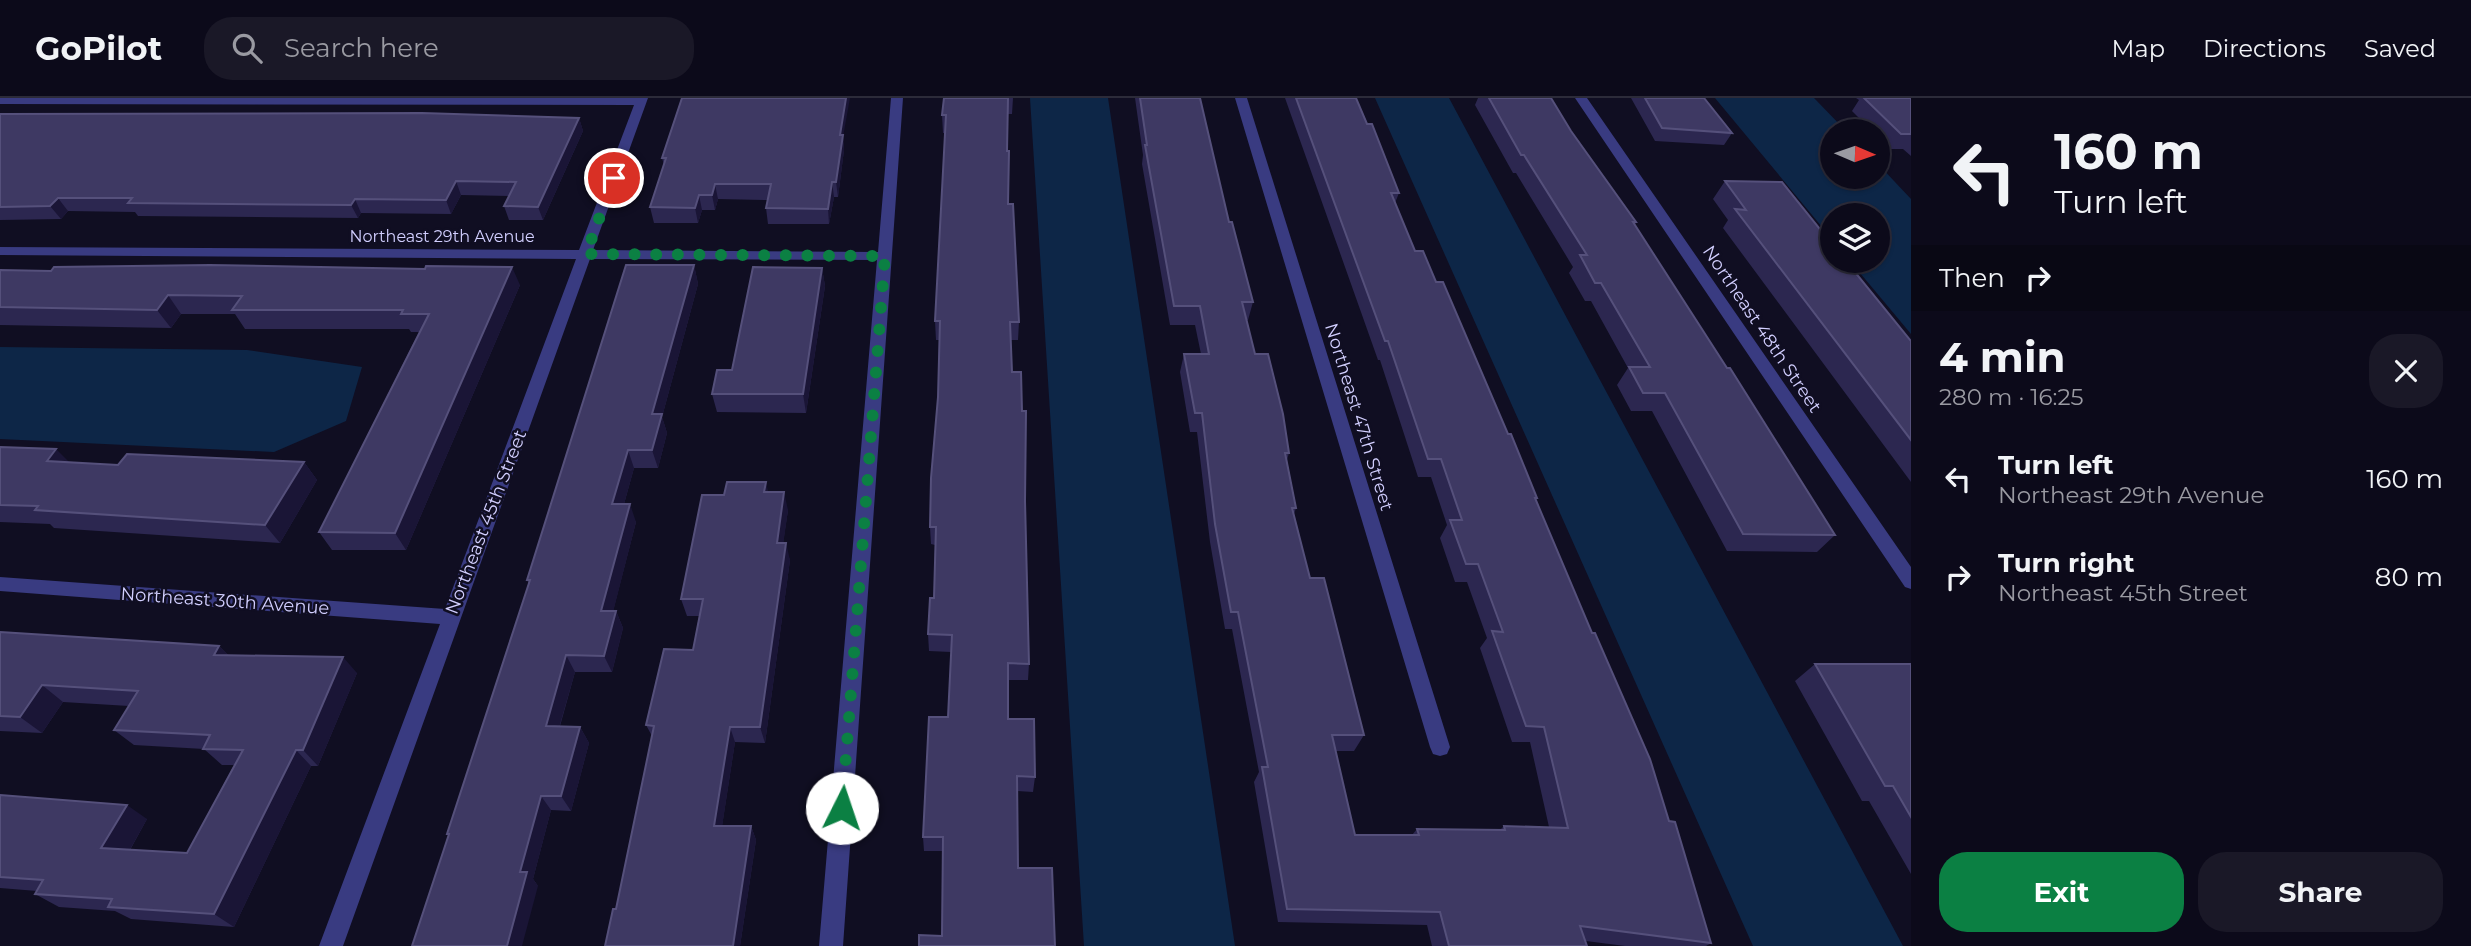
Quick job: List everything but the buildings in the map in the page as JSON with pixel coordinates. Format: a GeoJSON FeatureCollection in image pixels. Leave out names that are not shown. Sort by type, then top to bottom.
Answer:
{"type":"FeatureCollection","features":[{"type":"Feature","properties":{"kind":"street"},"geometry":{"type":"LineString","coordinates":[[831,946],[897,98]]}},
{"type":"Feature","properties":{"kind":"street","name":"Northeast 47th Street"},"geometry":{"type":"LineString","coordinates":[[1241,98],[1440,747]]}},
{"type":"Feature","properties":{"kind":"street","name":"Northeast 48th Street"},"geometry":{"type":"LineString","coordinates":[[1581,98],[1911,582]]}},
{"type":"Feature","properties":{"kind":"street"},"geometry":{"type":"LineString","coordinates":[[0,100],[641,100]]}},
{"type":"Feature","properties":{"kind":"street","name":"Northeast 45th Street"},"geometry":{"type":"LineString","coordinates":[[331,946],[641,100]]}},
{"type":"Feature","properties":{"kind":"street","name":"Northeast 29th Avenue"},"geometry":{"type":"LineString","coordinates":[[0,251],[885,256]]}},
{"type":"Feature","properties":{"kind":"street","name":"Northeast 30th Avenue"},"geometry":{"type":"LineString","coordinates":[[0,584],[450,617]]}},
{"type":"Feature","properties":{"kind":"water"},"geometry":{"type":"Polygon","coordinates":[[[1030,98],[1108,98],[1235,946],[1084,946],[1030,98]]]}},
{"type":"Feature","properties":{"kind":"water"},"geometry":{"type":"Polygon","coordinates":[[[1375,98],[1449,98],[1903,946],[1753,946],[1375,98]]]}},
{"type":"Feature","properties":{"kind":"water"},"geometry":{"type":"Polygon","coordinates":[[[1715,98],[1814,98],[1834,119],[1820,119],[1820,189],[1890,189],[1890,177],[1911,199],[1911,334],[1860,273],[1890,273],[1890,203],[1820,203],[1820,225],[1715,98]]]}},
{"type":"Feature","properties":{"kind":"water"},"geometry":{"type":"Polygon","coordinates":[[[0,347],[247,350],[362,367],[346,421],[274,452],[0,439],[0,347]]]}},
{"type":"Feature","properties":{"kind":"route"},"geometry":{"type":"LineString","coordinates":[[614,178],[586,254],[885,256],[842,808]]}}]}
